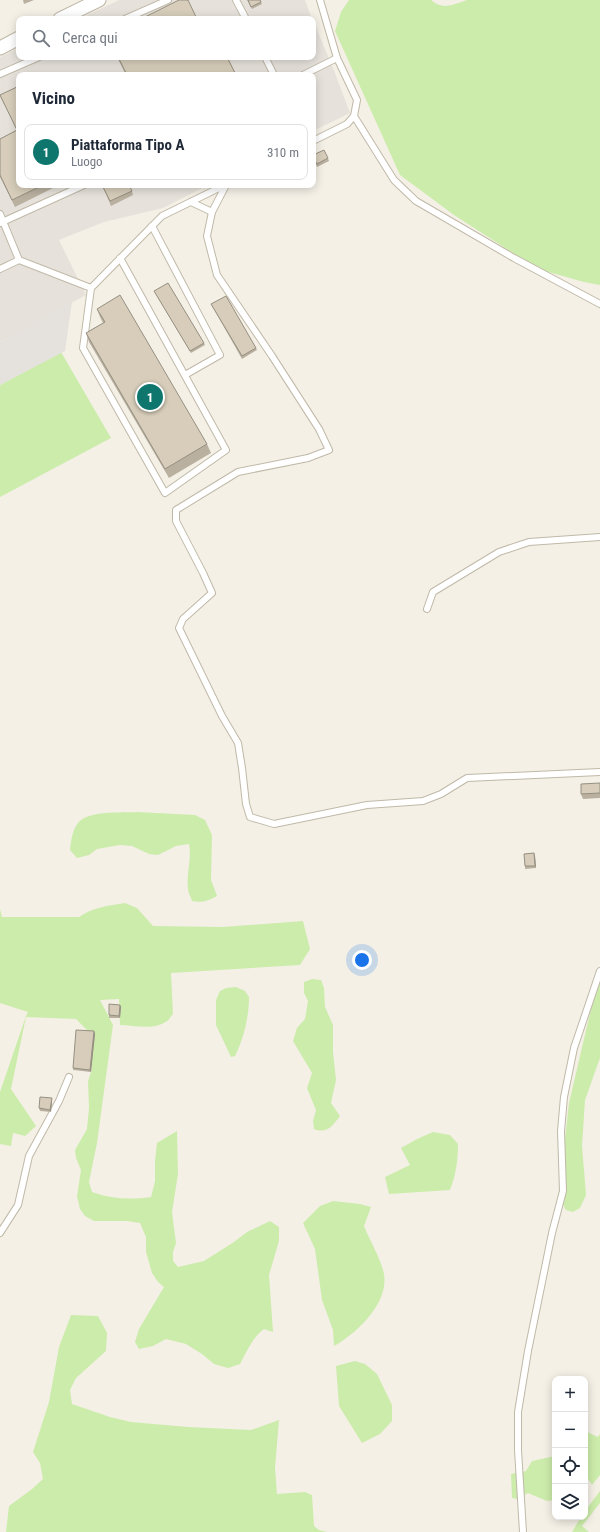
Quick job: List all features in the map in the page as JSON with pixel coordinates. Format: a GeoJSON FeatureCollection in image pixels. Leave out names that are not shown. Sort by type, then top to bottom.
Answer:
{"type":"FeatureCollection","features":[{"type":"Feature","properties":{"kind":"street"},"geometry":{"type":"LineString","coordinates":[[66,16],[99,0]]}},
{"type":"Feature","properties":{"kind":"street"},"geometry":{"type":"LineString","coordinates":[[0,48],[16,40]]}},
{"type":"Feature","properties":{"kind":"lane"},"geometry":{"type":"LineString","coordinates":[[132,16],[168,0]]}},
{"type":"Feature","properties":{"kind":"lane"},"geometry":{"type":"LineString","coordinates":[[236,0],[244,16]]}},
{"type":"Feature","properties":{"kind":"lane"},"geometry":{"type":"LineString","coordinates":[[316,140],[347,124],[354,116],[357,100],[337,58],[320,0]]}},
{"type":"Feature","properties":{"kind":"lane"},"geometry":{"type":"LineString","coordinates":[[309,72],[337,58]]}},
{"type":"Feature","properties":{"kind":"lane"},"geometry":{"type":"LineString","coordinates":[[0,74],[32,60]]}},
{"type":"Feature","properties":{"kind":"lane"},"geometry":{"type":"LineString","coordinates":[[266,60],[272,72]]}},
{"type":"Feature","properties":{"kind":"lane"},"geometry":{"type":"LineString","coordinates":[[354,116],[394,180],[416,201],[514,258],[600,304]]}},
{"type":"Feature","properties":{"kind":"lane"},"geometry":{"type":"LineString","coordinates":[[2,223],[78,188]]}},
{"type":"Feature","properties":{"kind":"lane"},"geometry":{"type":"LineString","coordinates":[[120,258],[226,450],[165,493],[83,348],[91,288],[120,258],[162,216],[219,188]]}},
{"type":"Feature","properties":{"kind":"lane"},"geometry":{"type":"LineString","coordinates":[[224,188],[212,212],[207,236],[217,275],[293,389],[318,429],[329,450],[308,458],[238,472],[176,510],[176,521],[212,593],[183,619],[179,628],[222,716],[238,743],[246,804],[250,817],[274,824],[367,805],[423,802],[441,794],[467,778],[600,772]]}},
{"type":"Feature","properties":{"kind":"lane"},"geometry":{"type":"LineString","coordinates":[[191,202],[212,212]]}},
{"type":"Feature","properties":{"kind":"lane"},"geometry":{"type":"LineString","coordinates":[[0,214],[2,223],[19,260],[91,288]]}},
{"type":"Feature","properties":{"kind":"lane"},"geometry":{"type":"LineString","coordinates":[[152,226],[220,355],[185,375]]}},
{"type":"Feature","properties":{"kind":"lane"},"geometry":{"type":"LineString","coordinates":[[0,269],[19,260]]}},
{"type":"Feature","properties":{"kind":"lane"},"geometry":{"type":"LineString","coordinates":[[427,609],[433,592],[498,552],[529,542],[600,536]]}},
{"type":"Feature","properties":{"kind":"lane"},"geometry":{"type":"LineString","coordinates":[[523,1532],[518,1450],[518,1412],[528,1351],[562,1191],[561,1130],[564,1097],[574,1048],[600,971]]}},
{"type":"Feature","properties":{"kind":"lane"},"geometry":{"type":"LineString","coordinates":[[0,1232],[18,1205],[29,1156],[59,1101],[69,1077]]}},
{"type":"Feature","properties":{"kind":"shaded area"},"geometry":{"type":"Polygon","coordinates":[[[119,0],[305,0],[311,16],[85,16],[119,0]]]}},
{"type":"Feature","properties":{"kind":"shaded area"},"geometry":{"type":"Polygon","coordinates":[[[316,27],[350,113],[316,130],[316,72],[16,72],[16,188],[202,188],[163,208],[104,222],[59,240],[86,295],[0,342],[0,57],[16,49],[16,60],[316,60],[316,27]]]}},
{"type":"Feature","properties":{"kind":"shaded area"},"geometry":{"type":"Polygon","coordinates":[[[72,302],[65,351],[0,385],[0,342],[72,302]]]}},
{"type":"Feature","properties":{"kind":"green space"},"geometry":{"type":"Polygon","coordinates":[[[349,0],[431,0],[440,5],[449,6],[467,0],[600,0],[600,285],[538,269],[454,215],[400,175],[335,31],[341,12],[349,0]]]}},
{"type":"Feature","properties":{"kind":"green space"},"geometry":{"type":"Polygon","coordinates":[[[61,352],[111,438],[0,497],[0,385],[61,352]]]}},
{"type":"Feature","properties":{"kind":"green space"},"geometry":{"type":"Polygon","coordinates":[[[137,812],[195,815],[205,820],[212,835],[211,880],[217,896],[205,901],[192,901],[188,892],[190,855],[189,844],[176,846],[158,855],[149,854],[132,846],[120,845],[97,849],[89,855],[77,858],[70,850],[74,829],[83,819],[97,814],[137,812]]]}},
{"type":"Feature","properties":{"kind":"green space"},"geometry":{"type":"Polygon","coordinates":[[[125,903],[137,908],[153,926],[223,927],[303,921],[310,949],[300,965],[171,973],[173,1014],[168,1020],[156,1026],[144,1027],[120,1025],[119,999],[100,1000],[113,1025],[97,1143],[89,1182],[92,1192],[121,1198],[151,1197],[155,1181],[157,1143],[177,1131],[178,1174],[172,1212],[176,1243],[173,1252],[173,1261],[178,1267],[204,1261],[247,1232],[270,1221],[279,1227],[279,1241],[269,1275],[273,1332],[264,1329],[253,1341],[240,1364],[228,1368],[214,1364],[186,1344],[166,1339],[153,1346],[139,1349],[135,1342],[139,1329],[164,1287],[158,1282],[152,1273],[146,1252],[146,1237],[140,1223],[127,1221],[94,1221],[85,1216],[80,1209],[77,1196],[81,1170],[76,1158],[75,1150],[87,1129],[89,1108],[88,1081],[92,1069],[91,1038],[87,1030],[76,1019],[26,1017],[11,1089],[36,1126],[25,1136],[13,1133],[11,1146],[0,1144],[0,1092],[26,1016],[28,1012],[0,1003],[0,909],[2,917],[79,917],[95,909],[125,903]]]}},
{"type":"Feature","properties":{"kind":"green space"},"geometry":{"type":"Polygon","coordinates":[[[312,979],[321,980],[324,988],[325,1007],[333,1025],[333,1052],[336,1080],[331,1103],[340,1116],[335,1123],[326,1130],[314,1129],[313,1121],[316,1110],[307,1088],[312,1073],[293,1041],[297,1028],[305,1019],[308,1001],[304,993],[304,982],[312,979]]]}},
{"type":"Feature","properties":{"kind":"green space"},"geometry":{"type":"Polygon","coordinates":[[[600,980],[600,1058],[585,1100],[582,1146],[586,1195],[580,1208],[573,1212],[566,1210],[563,1205],[565,1187],[564,1148],[569,1103],[595,992],[600,980]]]}},
{"type":"Feature","properties":{"kind":"green space"},"geometry":{"type":"Polygon","coordinates":[[[236,987],[245,991],[249,997],[249,1004],[241,1042],[235,1056],[231,1057],[216,1025],[216,1000],[220,991],[226,988],[236,987]]]}},
{"type":"Feature","properties":{"kind":"green space"},"geometry":{"type":"Polygon","coordinates":[[[433,1132],[450,1135],[458,1144],[458,1156],[454,1179],[450,1190],[389,1194],[385,1177],[410,1165],[401,1148],[433,1132]]]}},
{"type":"Feature","properties":{"kind":"green space"},"geometry":{"type":"Polygon","coordinates":[[[333,1201],[360,1204],[371,1207],[364,1226],[383,1268],[384,1274],[382,1296],[370,1316],[352,1333],[334,1346],[333,1330],[322,1300],[315,1249],[303,1223],[320,1206],[333,1201]]]}},
{"type":"Feature","properties":{"kind":"green space"},"geometry":{"type":"Polygon","coordinates":[[[71,1315],[98,1316],[107,1333],[106,1351],[76,1378],[70,1390],[72,1404],[110,1417],[131,1422],[188,1427],[251,1430],[279,1420],[275,1468],[277,1494],[305,1492],[312,1495],[314,1526],[319,1530],[327,1532],[6,1532],[9,1506],[43,1479],[40,1463],[33,1452],[49,1402],[59,1347],[71,1315]]]}},
{"type":"Feature","properties":{"kind":"green space"},"geometry":{"type":"Polygon","coordinates":[[[355,1361],[365,1364],[377,1374],[392,1405],[392,1421],[380,1434],[362,1443],[339,1406],[336,1366],[355,1361]]]}},
{"type":"Feature","properties":{"kind":"green space"},"geometry":{"type":"Polygon","coordinates":[[[588,1432],[598,1437],[600,1434],[600,1475],[592,1485],[588,1479],[588,1432]]]}},
{"type":"Feature","properties":{"kind":"green space"},"geometry":{"type":"Polygon","coordinates":[[[552,1457],[552,1500],[547,1501],[528,1493],[517,1499],[512,1498],[511,1474],[526,1471],[532,1461],[552,1457]]]}},
{"type":"Feature","properties":{"kind":"green space"},"geometry":{"type":"Polygon","coordinates":[[[600,1491],[600,1503],[588,1518],[588,1507],[600,1491]]]}},
{"type":"Feature","properties":{"kind":"green space"},"geometry":{"type":"Polygon","coordinates":[[[579,1520],[587,1520],[582,1526],[589,1532],[572,1532],[579,1520]]]}},
{"type":"Feature","properties":{"kind":"building"},"geometry":{"type":"Polygon","coordinates":[[[179,0],[188,0],[196,16],[147,16],[179,0]]]}},
{"type":"Feature","properties":{"kind":"building"},"geometry":{"type":"Polygon","coordinates":[[[248,0],[260,0],[261,2],[251,7],[248,0]]]}},
{"type":"Feature","properties":{"kind":"building"},"geometry":{"type":"Polygon","coordinates":[[[120,60],[228,60],[234,72],[126,72],[120,60]]]}},
{"type":"Feature","properties":{"kind":"building"},"geometry":{"type":"Polygon","coordinates":[[[16,87],[16,128],[0,95],[16,87]]]}},
{"type":"Feature","properties":{"kind":"building"},"geometry":{"type":"Polygon","coordinates":[[[16,131],[16,188],[37,188],[12,200],[0,175],[0,139],[16,131]]]}},
{"type":"Feature","properties":{"kind":"building"},"geometry":{"type":"Polygon","coordinates":[[[324,150],[328,158],[317,164],[316,154],[324,150]]]}},
{"type":"Feature","properties":{"kind":"building"},"geometry":{"type":"Polygon","coordinates":[[[104,188],[130,188],[132,191],[110,201],[104,188]]]}},
{"type":"Feature","properties":{"kind":"building"},"geometry":{"type":"Polygon","coordinates":[[[168,283],[204,343],[190,351],[154,291],[168,283]]]}},
{"type":"Feature","properties":{"kind":"building"},"geometry":{"type":"Polygon","coordinates":[[[120,295],[207,444],[165,469],[86,333],[105,322],[97,309],[120,295]]]}},
{"type":"Feature","properties":{"kind":"building"},"geometry":{"type":"Polygon","coordinates":[[[226,296],[256,348],[242,356],[211,304],[226,296]]]}},
{"type":"Feature","properties":{"kind":"building"},"geometry":{"type":"Polygon","coordinates":[[[600,783],[600,793],[581,794],[581,784],[600,783]]]}},
{"type":"Feature","properties":{"kind":"building"},"geometry":{"type":"Polygon","coordinates":[[[534,853],[535,866],[525,866],[524,854],[534,853]]]}},
{"type":"Feature","properties":{"kind":"building"},"geometry":{"type":"Polygon","coordinates":[[[109,1004],[120,1005],[119,1016],[109,1015],[109,1004]]]}},
{"type":"Feature","properties":{"kind":"building"},"geometry":{"type":"Polygon","coordinates":[[[76,1030],[94,1031],[90,1070],[73,1068],[76,1030]]]}},
{"type":"Feature","properties":{"kind":"building"},"geometry":{"type":"Polygon","coordinates":[[[40,1097],[52,1098],[50,1110],[39,1108],[40,1097]]]}},
{"type":"Feature","properties":{"kind":"place","name":"Piattaforma Tipo A"},"geometry":{"type":"Point","coordinates":[150,397]}}]}
